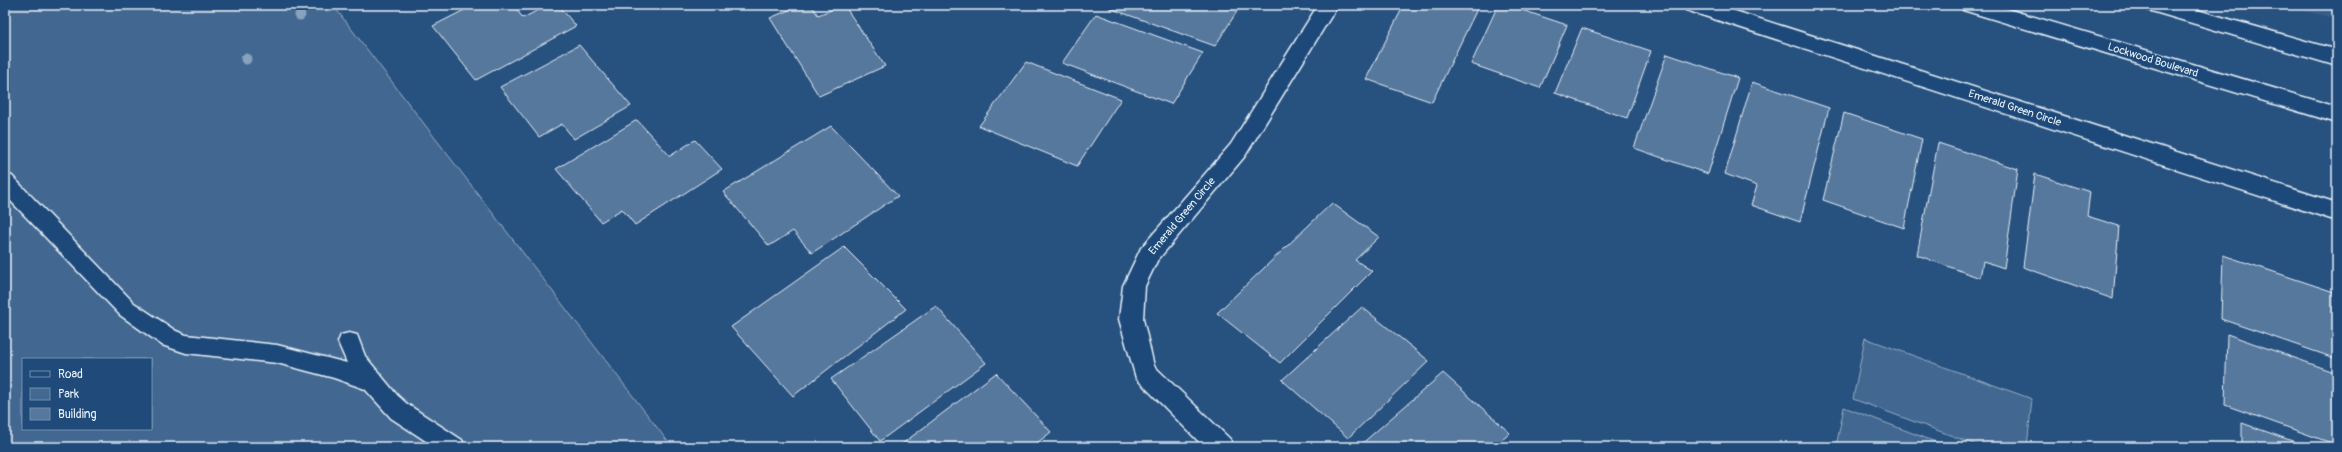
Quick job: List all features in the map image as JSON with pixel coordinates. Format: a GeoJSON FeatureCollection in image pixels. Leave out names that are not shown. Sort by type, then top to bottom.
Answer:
{"type":"FeatureCollection","features":[{"type":"Feature","properties":{"kind":"street","name":"Emerald Green Circle"},"geometry":{"type":"LineString","coordinates":[[1221,447],[1144,371],[1131,319],[1134,286],[1149,255],[1238,150],[1328,5]]}},
{"type":"Feature","properties":{"kind":"street","name":"Emerald Green Circle"},"geometry":{"type":"LineString","coordinates":[[1693,5],[2337,212]]}},
{"type":"Feature","properties":{"kind":"street","name":"Lockwood Boulevard"},"geometry":{"type":"LineString","coordinates":[[1970,5],[2337,115]]}},
{"type":"Feature","properties":{"kind":"street"},"geometry":{"type":"LineString","coordinates":[[2159,6],[2337,58]]}},
{"type":"Feature","properties":{"kind":"lane"},"geometry":{"type":"LineString","coordinates":[[5,182],[110,293],[141,321],[162,335],[186,344],[277,354],[310,361],[373,382]]}},
{"type":"Feature","properties":{"kind":"lane"},"geometry":{"type":"LineString","coordinates":[[349,342],[357,362],[399,411],[454,447]]}},
{"type":"Feature","properties":{"kind":"shaded area"},"geometry":{"type":"Polygon","coordinates":[[[2279,5],[2337,5],[2337,19],[2279,5]]]}},
{"type":"Feature","properties":{"kind":"green space"},"geometry":{"type":"Polygon","coordinates":[[[5,5],[333,5],[672,447],[5,447],[5,5]]]}},
{"type":"Feature","properties":{"kind":"green space"},"geometry":{"type":"Polygon","coordinates":[[[1865,338],[2032,399],[2027,447],[1982,447],[1853,399],[1865,338]]]}},
{"type":"Feature","properties":{"kind":"green space"},"geometry":{"type":"Polygon","coordinates":[[[1844,407],[1949,447],[1836,447],[1844,407]]]}},
{"type":"Feature","properties":{"kind":"building"},"geometry":{"type":"Polygon","coordinates":[[[474,5],[513,5],[523,18],[548,5],[558,5],[576,26],[476,80],[433,26],[474,5]]]}},
{"type":"Feature","properties":{"kind":"building"},"geometry":{"type":"Polygon","coordinates":[[[801,5],[811,5],[818,15],[844,5],[885,66],[819,96],[770,18],[801,5]]]}},
{"type":"Feature","properties":{"kind":"building"},"geometry":{"type":"Polygon","coordinates":[[[1111,5],[1241,5],[1215,46],[1109,8],[1111,5]]]}},
{"type":"Feature","properties":{"kind":"building"},"geometry":{"type":"Polygon","coordinates":[[[1404,5],[1479,5],[1432,102],[1366,79],[1404,5]]]}},
{"type":"Feature","properties":{"kind":"building"},"geometry":{"type":"Polygon","coordinates":[[[1498,5],[1507,5],[1567,25],[1540,88],[1471,64],[1498,5]]]}},
{"type":"Feature","properties":{"kind":"building"},"geometry":{"type":"Polygon","coordinates":[[[1096,14],[1203,53],[1171,104],[1062,63],[1096,14]]]}},
{"type":"Feature","properties":{"kind":"building"},"geometry":{"type":"Polygon","coordinates":[[[1582,28],[1651,51],[1627,118],[1555,93],[1582,28]]]}},
{"type":"Feature","properties":{"kind":"building"},"geometry":{"type":"Polygon","coordinates":[[[579,45],[631,106],[574,139],[562,124],[539,137],[500,87],[579,45]]]}},
{"type":"Feature","properties":{"kind":"building"},"geometry":{"type":"Polygon","coordinates":[[[1667,54],[1738,78],[1708,174],[1634,148],[1667,54]]]}},
{"type":"Feature","properties":{"kind":"building"},"geometry":{"type":"Polygon","coordinates":[[[1026,62],[1121,99],[1077,166],[979,126],[1026,62]]]}},
{"type":"Feature","properties":{"kind":"building"},"geometry":{"type":"Polygon","coordinates":[[[1752,82],[1829,108],[1800,222],[1751,205],[1757,186],[1725,174],[1752,82]]]}},
{"type":"Feature","properties":{"kind":"building"},"geometry":{"type":"Polygon","coordinates":[[[1844,113],[1922,139],[1904,228],[1823,200],[1844,113]]]}},
{"type":"Feature","properties":{"kind":"building"},"geometry":{"type":"Polygon","coordinates":[[[637,120],[670,156],[695,140],[722,169],[635,225],[622,209],[601,222],[556,169],[637,120]]]}},
{"type":"Feature","properties":{"kind":"building"},"geometry":{"type":"Polygon","coordinates":[[[831,126],[898,196],[812,253],[793,231],[769,246],[723,192],[831,126]]]}},
{"type":"Feature","properties":{"kind":"building"},"geometry":{"type":"Polygon","coordinates":[[[1938,143],[2018,169],[2004,268],[1983,261],[1980,278],[1917,255],[1938,143]]]}},
{"type":"Feature","properties":{"kind":"building"},"geometry":{"type":"Polygon","coordinates":[[[2035,174],[2090,192],[2087,216],[2119,226],[2113,299],[2023,267],[2035,174]]]}},
{"type":"Feature","properties":{"kind":"building"},"geometry":{"type":"Polygon","coordinates":[[[1332,203],[1379,237],[1355,260],[1372,271],[1280,363],[1217,313],[1332,203]]]}},
{"type":"Feature","properties":{"kind":"building"},"geometry":{"type":"Polygon","coordinates":[[[844,247],[906,309],[793,396],[731,327],[844,247]]]}},
{"type":"Feature","properties":{"kind":"building"},"geometry":{"type":"Polygon","coordinates":[[[2223,255],[2337,293],[2337,359],[2221,319],[2223,255]]]}},
{"type":"Feature","properties":{"kind":"building"},"geometry":{"type":"Polygon","coordinates":[[[936,306],[986,363],[880,441],[831,379],[936,306]]]}},
{"type":"Feature","properties":{"kind":"building"},"geometry":{"type":"Polygon","coordinates":[[[1362,307],[1429,361],[1348,438],[1282,380],[1362,307]]]}},
{"type":"Feature","properties":{"kind":"building"},"geometry":{"type":"Polygon","coordinates":[[[2227,334],[2337,373],[2337,445],[2225,405],[2227,334]]]}},
{"type":"Feature","properties":{"kind":"building"},"geometry":{"type":"Polygon","coordinates":[[[996,373],[1051,432],[1032,447],[898,447],[996,373]]]}},
{"type":"Feature","properties":{"kind":"building"},"geometry":{"type":"Polygon","coordinates":[[[1443,373],[1510,433],[1494,447],[1358,447],[1443,373]]]}},
{"type":"Feature","properties":{"kind":"building"},"geometry":{"type":"Polygon","coordinates":[[[2242,423],[2309,447],[2242,447],[2242,423]]]}}]}
